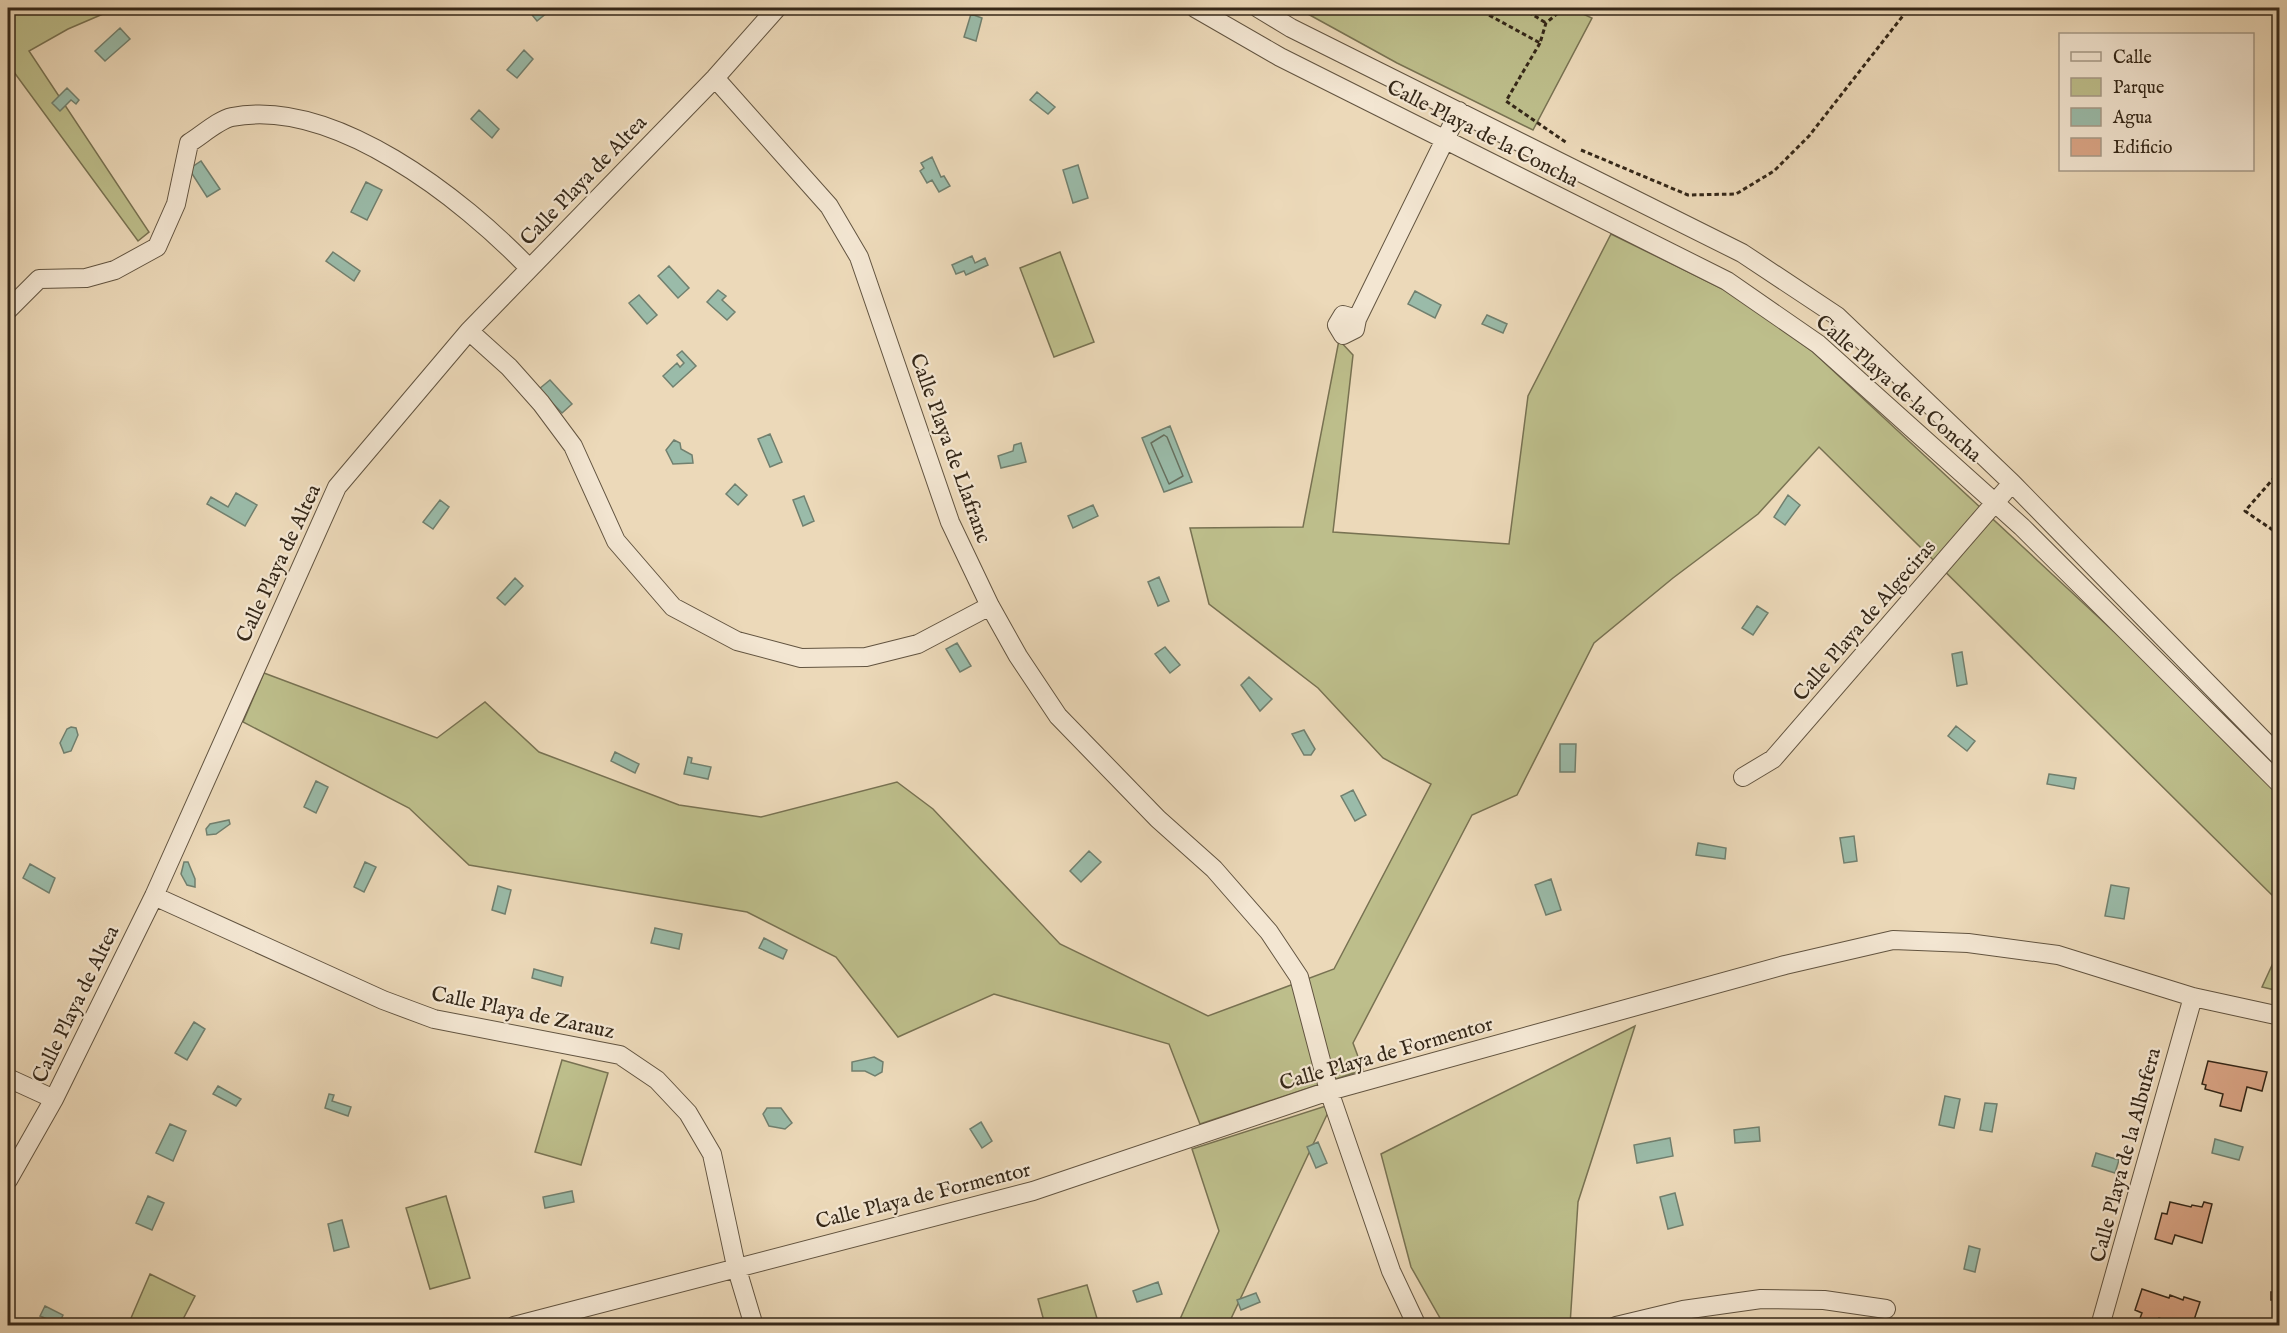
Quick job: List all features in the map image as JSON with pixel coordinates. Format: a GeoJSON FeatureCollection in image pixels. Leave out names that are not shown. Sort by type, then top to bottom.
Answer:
{"type":"FeatureCollection","features":[{"type":"Feature","properties":{"kind":"street","name":"Calle Playa de Altea"},"geometry":{"type":"LineString","coordinates":[[8,1180],[54,1098],[154,896],[337,487],[469,330],[715,78],[777,8]]}},
{"type":"Feature","properties":{"kind":"street","name":"Calle Playa de la Concha"},"geometry":{"type":"LineString","coordinates":[[1195,8],[1280,57],[1727,281],[1818,344],[1995,503],[2280,784]]}},
{"type":"Feature","properties":{"kind":"street","name":"Calle Playa de la Concha"},"geometry":{"type":"LineString","coordinates":[[1258,8],[1292,28],[1742,253],[1837,316],[2012,483],[2280,757]]}},
{"type":"Feature","properties":{"kind":"street","name":"Calle Playa de Llafranc"},"geometry":{"type":"LineString","coordinates":[[715,78],[829,206],[859,257],[943,501],[990,606],[1018,656],[1058,716],[1158,819],[1215,869],[1269,932],[1299,977],[1329,1091],[1391,1271],[1418,1326]]}},
{"type":"Feature","properties":{"kind":"street"},"geometry":{"type":"LineString","coordinates":[[1358,319],[1460,111]]}},
{"type":"Feature","properties":{"kind":"street"},"geometry":{"type":"LineString","coordinates":[[8,309],[39,279],[86,278],[115,270],[157,247],[176,204],[189,143],[231,117],[286,116],[333,129],[390,155],[501,238],[529,268]]}},
{"type":"Feature","properties":{"kind":"street"},"geometry":{"type":"LineString","coordinates":[[469,330],[541,403],[573,446],[616,541],[673,607],[737,641],[801,658],[866,657],[918,644],[990,606]]}},
{"type":"Feature","properties":{"kind":"street","name":"Calle Playa de Algeciras"},"geometry":{"type":"LineString","coordinates":[[1743,777],[1773,759],[2012,483]]}},
{"type":"Feature","properties":{"kind":"street","name":"Calle Playa de Zarauz"},"geometry":{"type":"LineString","coordinates":[[154,896],[383,1000],[434,1019],[620,1055],[657,1080],[688,1113],[712,1154],[736,1266],[754,1326]]}},
{"type":"Feature","properties":{"kind":"street","name":"Calle Playa de Formentor"},"geometry":{"type":"LineString","coordinates":[[514,1326],[736,1266],[1033,1191],[1329,1091],[1785,965],[1893,940],[1968,943],[2058,956],[2193,997],[2280,1016]]}},
{"type":"Feature","properties":{"kind":"street","name":"Calle Playa de la Albufera"},"geometry":{"type":"LineString","coordinates":[[2100,1326],[2193,997]]}},
{"type":"Feature","properties":{"kind":"street"},"geometry":{"type":"LineString","coordinates":[[8,1078],[54,1098]]}},
{"type":"Feature","properties":{"kind":"street"},"geometry":{"type":"LineString","coordinates":[[1616,1326],[1683,1310],[1761,1299],[1824,1300],[1886,1310]]}},
{"type":"Feature","properties":{"kind":"path"},"geometry":{"type":"LineString","coordinates":[[1476,8],[1540,43]]}},
{"type":"Feature","properties":{"kind":"path"},"geometry":{"type":"LineString","coordinates":[[1487,14],[1491,8]]}},
{"type":"Feature","properties":{"kind":"path"},"geometry":{"type":"LineString","coordinates":[[1522,8],[1546,23]]}},
{"type":"Feature","properties":{"kind":"path"},"geometry":{"type":"LineString","coordinates":[[1564,8],[1546,23],[1540,43],[1506,101],[1570,146],[1688,195],[1736,194],[1774,171],[1809,136],[1909,8]]}},
{"type":"Feature","properties":{"kind":"path"},"geometry":{"type":"LineString","coordinates":[[2280,471],[2245,512],[2280,535]]}},
{"type":"Feature","properties":{"kind":"green space"},"geometry":{"type":"Polygon","coordinates":[[[8,8],[117,8],[68,29],[29,51],[149,232],[138,241],[8,64],[8,8]]]}},
{"type":"Feature","properties":{"kind":"green space"},"geometry":{"type":"Polygon","coordinates":[[[1297,8],[1570,8],[1592,18],[1533,130],[1397,63],[1297,8]]]}},
{"type":"Feature","properties":{"kind":"green space"},"geometry":{"type":"Polygon","coordinates":[[[1611,234],[1735,295],[1813,352],[2151,666],[2279,792],[2279,902],[1819,447],[1758,514],[1673,578],[1594,643],[1517,795],[1472,815],[1353,1043],[1363,1070],[1200,1124],[1169,1044],[994,994],[898,1037],[836,957],[747,912],[469,865],[409,808],[243,722],[264,673],[437,738],[485,702],[539,752],[679,805],[761,817],[897,782],[933,809],[1060,944],[1208,1016],[1334,969],[1431,784],[1383,758],[1318,688],[1209,604],[1190,528],[1303,527],[1339,340],[1353,355],[1333,532],[1509,544],[1528,396],[1611,234]]]}},
{"type":"Feature","properties":{"kind":"green space"},"geometry":{"type":"Polygon","coordinates":[[[1060,252],[1094,342],[1054,357],[1020,268],[1060,252]]]}},
{"type":"Feature","properties":{"kind":"green space"},"geometry":{"type":"Polygon","coordinates":[[[2279,950],[2279,991],[2262,987],[2279,950]]]}},
{"type":"Feature","properties":{"kind":"green space"},"geometry":{"type":"Polygon","coordinates":[[[1635,1026],[1578,1202],[1570,1325],[1444,1325],[1411,1267],[1381,1154],[1635,1026]]]}},
{"type":"Feature","properties":{"kind":"green space"},"geometry":{"type":"Polygon","coordinates":[[[562,1060],[608,1073],[581,1165],[535,1152],[562,1060]]]}},
{"type":"Feature","properties":{"kind":"green space"},"geometry":{"type":"Polygon","coordinates":[[[1332,1104],[1228,1325],[1177,1326],[1219,1231],[1192,1149],[1332,1104]]]}},
{"type":"Feature","properties":{"kind":"green space"},"geometry":{"type":"Polygon","coordinates":[[[446,1196],[470,1278],[430,1289],[406,1208],[446,1196]]]}},
{"type":"Feature","properties":{"kind":"green space"},"geometry":{"type":"Polygon","coordinates":[[[150,1274],[195,1296],[180,1325],[128,1325],[150,1274]]]}},
{"type":"Feature","properties":{"kind":"green space"},"geometry":{"type":"Polygon","coordinates":[[[1087,1285],[1099,1325],[1045,1325],[1038,1299],[1087,1285]]]}},
{"type":"Feature","properties":{"kind":"water"},"geometry":{"type":"Polygon","coordinates":[[[553,8],[537,21],[528,10],[553,8]]]}},
{"type":"Feature","properties":{"kind":"water"},"geometry":{"type":"Polygon","coordinates":[[[971,14],[982,18],[976,41],[964,37],[971,14]]]}},
{"type":"Feature","properties":{"kind":"water"},"geometry":{"type":"Polygon","coordinates":[[[120,28],[130,39],[105,61],[95,51],[120,28]]]}},
{"type":"Feature","properties":{"kind":"water"},"geometry":{"type":"Polygon","coordinates":[[[524,50],[533,59],[517,78],[507,70],[524,50]]]}},
{"type":"Feature","properties":{"kind":"water"},"geometry":{"type":"Polygon","coordinates":[[[67,88],[79,100],[76,104],[71,100],[60,111],[52,103],[67,88]]]}},
{"type":"Feature","properties":{"kind":"water"},"geometry":{"type":"Polygon","coordinates":[[[1037,92],[1055,107],[1048,114],[1030,100],[1037,92]]]}},
{"type":"Feature","properties":{"kind":"water"},"geometry":{"type":"Polygon","coordinates":[[[479,110],[499,129],[492,138],[471,119],[479,110]]]}},
{"type":"Feature","properties":{"kind":"water"},"geometry":{"type":"Polygon","coordinates":[[[932,157],[941,177],[944,176],[950,186],[939,192],[932,180],[927,183],[920,171],[924,168],[921,163],[932,157]]]}},
{"type":"Feature","properties":{"kind":"water"},"geometry":{"type":"Polygon","coordinates":[[[201,161],[220,189],[207,197],[189,169],[201,161]]]}},
{"type":"Feature","properties":{"kind":"water"},"geometry":{"type":"Polygon","coordinates":[[[1078,165],[1088,198],[1073,203],[1063,170],[1078,165]]]}},
{"type":"Feature","properties":{"kind":"water"},"geometry":{"type":"Polygon","coordinates":[[[366,182],[382,190],[367,220],[351,212],[366,182]]]}},
{"type":"Feature","properties":{"kind":"water"},"geometry":{"type":"Polygon","coordinates":[[[333,252],[360,271],[354,281],[326,261],[333,252]]]}},
{"type":"Feature","properties":{"kind":"water"},"geometry":{"type":"Polygon","coordinates":[[[972,256],[975,263],[985,258],[988,265],[966,275],[964,271],[956,274],[952,265],[972,256]]]}},
{"type":"Feature","properties":{"kind":"water"},"geometry":{"type":"Polygon","coordinates":[[[669,266],[689,288],[678,298],[658,276],[669,266]]]}},
{"type":"Feature","properties":{"kind":"water"},"geometry":{"type":"Polygon","coordinates":[[[718,290],[726,296],[722,300],[735,312],[727,320],[707,302],[718,290]]]}},
{"type":"Feature","properties":{"kind":"water"},"geometry":{"type":"Polygon","coordinates":[[[1415,291],[1441,305],[1435,318],[1408,304],[1415,291]]]}},
{"type":"Feature","properties":{"kind":"water"},"geometry":{"type":"Polygon","coordinates":[[[639,295],[657,315],[647,324],[629,303],[639,295]]]}},
{"type":"Feature","properties":{"kind":"water"},"geometry":{"type":"Polygon","coordinates":[[[1487,315],[1507,324],[1503,333],[1482,324],[1487,315]]]}},
{"type":"Feature","properties":{"kind":"water"},"geometry":{"type":"Polygon","coordinates":[[[682,351],[696,366],[673,387],[663,376],[677,363],[680,367],[684,363],[677,355],[682,351]]]}},
{"type":"Feature","properties":{"kind":"water"},"geometry":{"type":"Polygon","coordinates":[[[550,380],[572,404],[562,413],[539,389],[550,380]]]}},
{"type":"Feature","properties":{"kind":"water"},"geometry":{"type":"Polygon","coordinates":[[[1170,426],[1192,482],[1164,492],[1142,438],[1170,426]]]}},
{"type":"Feature","properties":{"kind":"water"},"geometry":{"type":"Polygon","coordinates":[[[770,434],[782,462],[770,467],[758,439],[770,434]]]}},
{"type":"Feature","properties":{"kind":"water"},"geometry":{"type":"Polygon","coordinates":[[[674,440],[680,443],[681,449],[692,455],[693,463],[673,464],[666,450],[674,440]]]}},
{"type":"Feature","properties":{"kind":"water"},"geometry":{"type":"Polygon","coordinates":[[[1021,443],[1026,462],[1001,468],[998,456],[1013,451],[1014,445],[1021,443]]]}},
{"type":"Feature","properties":{"kind":"water"},"geometry":{"type":"Polygon","coordinates":[[[735,484],[747,495],[738,505],[726,494],[735,484]]]}},
{"type":"Feature","properties":{"kind":"water"},"geometry":{"type":"Polygon","coordinates":[[[236,493],[257,505],[245,526],[207,504],[211,497],[228,507],[236,493]]]}},
{"type":"Feature","properties":{"kind":"water"},"geometry":{"type":"Polygon","coordinates":[[[1788,495],[1800,505],[1785,525],[1774,517],[1788,495]]]}},
{"type":"Feature","properties":{"kind":"water"},"geometry":{"type":"Polygon","coordinates":[[[804,496],[814,521],[803,526],[793,500],[804,496]]]}},
{"type":"Feature","properties":{"kind":"water"},"geometry":{"type":"Polygon","coordinates":[[[440,500],[449,507],[433,529],[423,522],[440,500]]]}},
{"type":"Feature","properties":{"kind":"water"},"geometry":{"type":"Polygon","coordinates":[[[1093,505],[1098,516],[1073,528],[1068,516],[1093,505]]]}},
{"type":"Feature","properties":{"kind":"water"},"geometry":{"type":"Polygon","coordinates":[[[1159,577],[1169,601],[1158,606],[1148,582],[1159,577]]]}},
{"type":"Feature","properties":{"kind":"water"},"geometry":{"type":"Polygon","coordinates":[[[515,578],[523,586],[505,605],[497,598],[515,578]]]}},
{"type":"Feature","properties":{"kind":"water"},"geometry":{"type":"Polygon","coordinates":[[[1757,606],[1768,613],[1753,635],[1742,628],[1757,606]]]}},
{"type":"Feature","properties":{"kind":"water"},"geometry":{"type":"Polygon","coordinates":[[[957,643],[971,666],[960,672],[946,649],[957,643]]]}},
{"type":"Feature","properties":{"kind":"water"},"geometry":{"type":"Polygon","coordinates":[[[1165,647],[1180,665],[1170,673],[1155,654],[1165,647]]]}},
{"type":"Feature","properties":{"kind":"water"},"geometry":{"type":"Polygon","coordinates":[[[1962,652],[1967,684],[1957,686],[1952,654],[1962,652]]]}},
{"type":"Feature","properties":{"kind":"water"},"geometry":{"type":"Polygon","coordinates":[[[1249,677],[1272,699],[1260,711],[1241,685],[1249,677]]]}},
{"type":"Feature","properties":{"kind":"water"},"geometry":{"type":"Polygon","coordinates":[[[1956,726],[1975,741],[1967,751],[1948,736],[1956,726]]]}},
{"type":"Feature","properties":{"kind":"water"},"geometry":{"type":"Polygon","coordinates":[[[76,728],[78,735],[71,751],[64,753],[60,743],[67,729],[76,728]]]}},
{"type":"Feature","properties":{"kind":"water"},"geometry":{"type":"Polygon","coordinates":[[[1304,730],[1315,749],[1311,755],[1304,755],[1292,734],[1304,730]]]}},
{"type":"Feature","properties":{"kind":"water"},"geometry":{"type":"Polygon","coordinates":[[[1560,744],[1576,744],[1575,772],[1560,772],[1560,744]]]}},
{"type":"Feature","properties":{"kind":"water"},"geometry":{"type":"Polygon","coordinates":[[[615,752],[639,764],[635,773],[611,761],[615,752]]]}},
{"type":"Feature","properties":{"kind":"water"},"geometry":{"type":"Polygon","coordinates":[[[688,757],[692,758],[691,763],[711,767],[708,779],[684,774],[688,757]]]}},
{"type":"Feature","properties":{"kind":"water"},"geometry":{"type":"Polygon","coordinates":[[[2049,774],[2076,778],[2074,789],[2047,784],[2049,774]]]}},
{"type":"Feature","properties":{"kind":"water"},"geometry":{"type":"Polygon","coordinates":[[[316,781],[328,787],[316,813],[304,807],[316,781]]]}},
{"type":"Feature","properties":{"kind":"water"},"geometry":{"type":"Polygon","coordinates":[[[1353,790],[1366,815],[1355,821],[1341,796],[1353,790]]]}},
{"type":"Feature","properties":{"kind":"water"},"geometry":{"type":"Polygon","coordinates":[[[229,820],[230,824],[216,834],[207,835],[206,829],[210,824],[229,820]]]}},
{"type":"Feature","properties":{"kind":"water"},"geometry":{"type":"Polygon","coordinates":[[[1854,836],[1857,861],[1844,863],[1840,838],[1854,836]]]}},
{"type":"Feature","properties":{"kind":"water"},"geometry":{"type":"Polygon","coordinates":[[[1698,843],[1726,848],[1725,859],[1696,855],[1698,843]]]}},
{"type":"Feature","properties":{"kind":"water"},"geometry":{"type":"Polygon","coordinates":[[[1089,851],[1101,862],[1081,882],[1070,871],[1089,851]]]}},
{"type":"Feature","properties":{"kind":"water"},"geometry":{"type":"Polygon","coordinates":[[[184,862],[188,862],[195,879],[195,887],[187,885],[181,874],[184,862]]]}},
{"type":"Feature","properties":{"kind":"water"},"geometry":{"type":"Polygon","coordinates":[[[365,862],[376,867],[364,892],[354,887],[365,862]]]}},
{"type":"Feature","properties":{"kind":"water"},"geometry":{"type":"Polygon","coordinates":[[[30,864],[55,878],[49,893],[23,878],[30,864]]]}},
{"type":"Feature","properties":{"kind":"water"},"geometry":{"type":"Polygon","coordinates":[[[1551,879],[1561,910],[1546,915],[1535,885],[1551,879]]]}},
{"type":"Feature","properties":{"kind":"water"},"geometry":{"type":"Polygon","coordinates":[[[2111,885],[2129,888],[2124,919],[2105,916],[2111,885]]]}},
{"type":"Feature","properties":{"kind":"water"},"geometry":{"type":"Polygon","coordinates":[[[498,886],[511,890],[505,914],[492,910],[498,886]]]}},
{"type":"Feature","properties":{"kind":"water"},"geometry":{"type":"Polygon","coordinates":[[[655,928],[682,934],[679,949],[651,943],[655,928]]]}},
{"type":"Feature","properties":{"kind":"water"},"geometry":{"type":"Polygon","coordinates":[[[764,938],[787,950],[783,959],[759,948],[764,938]]]}},
{"type":"Feature","properties":{"kind":"water"},"geometry":{"type":"Polygon","coordinates":[[[534,969],[563,977],[561,986],[532,978],[534,969]]]}},
{"type":"Feature","properties":{"kind":"water"},"geometry":{"type":"Polygon","coordinates":[[[194,1022],[205,1029],[187,1060],[175,1053],[194,1022]]]}},
{"type":"Feature","properties":{"kind":"water"},"geometry":{"type":"Polygon","coordinates":[[[874,1057],[883,1062],[882,1072],[875,1076],[865,1071],[852,1071],[852,1062],[874,1057]]]}},
{"type":"Feature","properties":{"kind":"water"},"geometry":{"type":"Polygon","coordinates":[[[218,1086],[241,1099],[236,1106],[213,1094],[218,1086]]]}},
{"type":"Feature","properties":{"kind":"water"},"geometry":{"type":"Polygon","coordinates":[[[329,1094],[334,1095],[332,1101],[351,1107],[348,1116],[325,1108],[329,1094]]]}},
{"type":"Feature","properties":{"kind":"water"},"geometry":{"type":"Polygon","coordinates":[[[1945,1096],[1960,1099],[1954,1128],[1939,1125],[1945,1096]]]}},
{"type":"Feature","properties":{"kind":"water"},"geometry":{"type":"Polygon","coordinates":[[[1985,1103],[1997,1104],[1992,1132],[1980,1130],[1985,1103]]]}},
{"type":"Feature","properties":{"kind":"water"},"geometry":{"type":"Polygon","coordinates":[[[767,1108],[781,1108],[792,1123],[785,1129],[769,1126],[763,1114],[767,1108]]]}},
{"type":"Feature","properties":{"kind":"water"},"geometry":{"type":"Polygon","coordinates":[[[981,1122],[992,1141],[982,1148],[970,1129],[981,1122]]]}},
{"type":"Feature","properties":{"kind":"water"},"geometry":{"type":"Polygon","coordinates":[[[170,1124],[186,1131],[173,1161],[156,1153],[170,1124]]]}},
{"type":"Feature","properties":{"kind":"water"},"geometry":{"type":"Polygon","coordinates":[[[1759,1127],[1760,1141],[1735,1143],[1734,1130],[1759,1127]]]}},
{"type":"Feature","properties":{"kind":"water"},"geometry":{"type":"Polygon","coordinates":[[[1670,1138],[1673,1156],[1637,1163],[1634,1145],[1670,1138]]]}},
{"type":"Feature","properties":{"kind":"water"},"geometry":{"type":"Polygon","coordinates":[[[2215,1139],[2243,1147],[2239,1160],[2212,1153],[2215,1139]]]}},
{"type":"Feature","properties":{"kind":"water"},"geometry":{"type":"Polygon","coordinates":[[[1318,1142],[1327,1163],[1316,1168],[1307,1147],[1318,1142]]]}},
{"type":"Feature","properties":{"kind":"water"},"geometry":{"type":"Polygon","coordinates":[[[2096,1153],[2119,1160],[2115,1173],[2092,1166],[2096,1153]]]}},
{"type":"Feature","properties":{"kind":"water"},"geometry":{"type":"Polygon","coordinates":[[[572,1191],[574,1202],[545,1208],[543,1197],[572,1191]]]}},
{"type":"Feature","properties":{"kind":"water"},"geometry":{"type":"Polygon","coordinates":[[[1675,1193],[1683,1225],[1668,1229],[1660,1197],[1675,1193]]]}},
{"type":"Feature","properties":{"kind":"water"},"geometry":{"type":"Polygon","coordinates":[[[148,1196],[164,1203],[152,1230],[136,1223],[148,1196]]]}},
{"type":"Feature","properties":{"kind":"water"},"geometry":{"type":"Polygon","coordinates":[[[342,1220],[349,1247],[334,1251],[328,1224],[342,1220]]]}},
{"type":"Feature","properties":{"kind":"water"},"geometry":{"type":"Polygon","coordinates":[[[1969,1246],[1980,1249],[1975,1272],[1964,1269],[1969,1246]]]}},
{"type":"Feature","properties":{"kind":"water"},"geometry":{"type":"Polygon","coordinates":[[[1158,1282],[1162,1294],[1137,1302],[1133,1291],[1158,1282]]]}},
{"type":"Feature","properties":{"kind":"water"},"geometry":{"type":"Polygon","coordinates":[[[1256,1293],[1260,1302],[1241,1310],[1237,1300],[1256,1293]]]}},
{"type":"Feature","properties":{"kind":"water"},"geometry":{"type":"Polygon","coordinates":[[[45,1306],[63,1315],[59,1324],[40,1316],[45,1306]]]}},
{"type":"Feature","properties":{"kind":"building"},"geometry":{"type":"Polygon","coordinates":[[[2208,1061],[2267,1072],[2262,1091],[2247,1087],[2241,1111],[2220,1106],[2223,1094],[2205,1089],[2206,1085],[2202,1084],[2208,1061]]]}},
{"type":"Feature","properties":{"kind":"building"},"geometry":{"type":"Polygon","coordinates":[[[2170,1202],[2191,1207],[2192,1205],[2202,1207],[2204,1202],[2212,1204],[2202,1243],[2175,1235],[2172,1244],[2155,1239],[2162,1213],[2167,1214],[2170,1202]]]}},
{"type":"Feature","properties":{"kind":"building"},"geometry":{"type":"Polygon","coordinates":[[[2142,1289],[2169,1298],[2170,1295],[2183,1300],[2184,1297],[2200,1302],[2192,1326],[2180,1326],[2159,1318],[2157,1326],[2137,1326],[2142,1313],[2135,1310],[2142,1289]]]}},
{"type":"Feature","properties":{"kind":"building"},"geometry":{"type":"Polygon","coordinates":[[[2271,1292],[2278,1292],[2280,1326],[2273,1326],[2275,1300],[2271,1300],[2271,1292]]]}}]}
